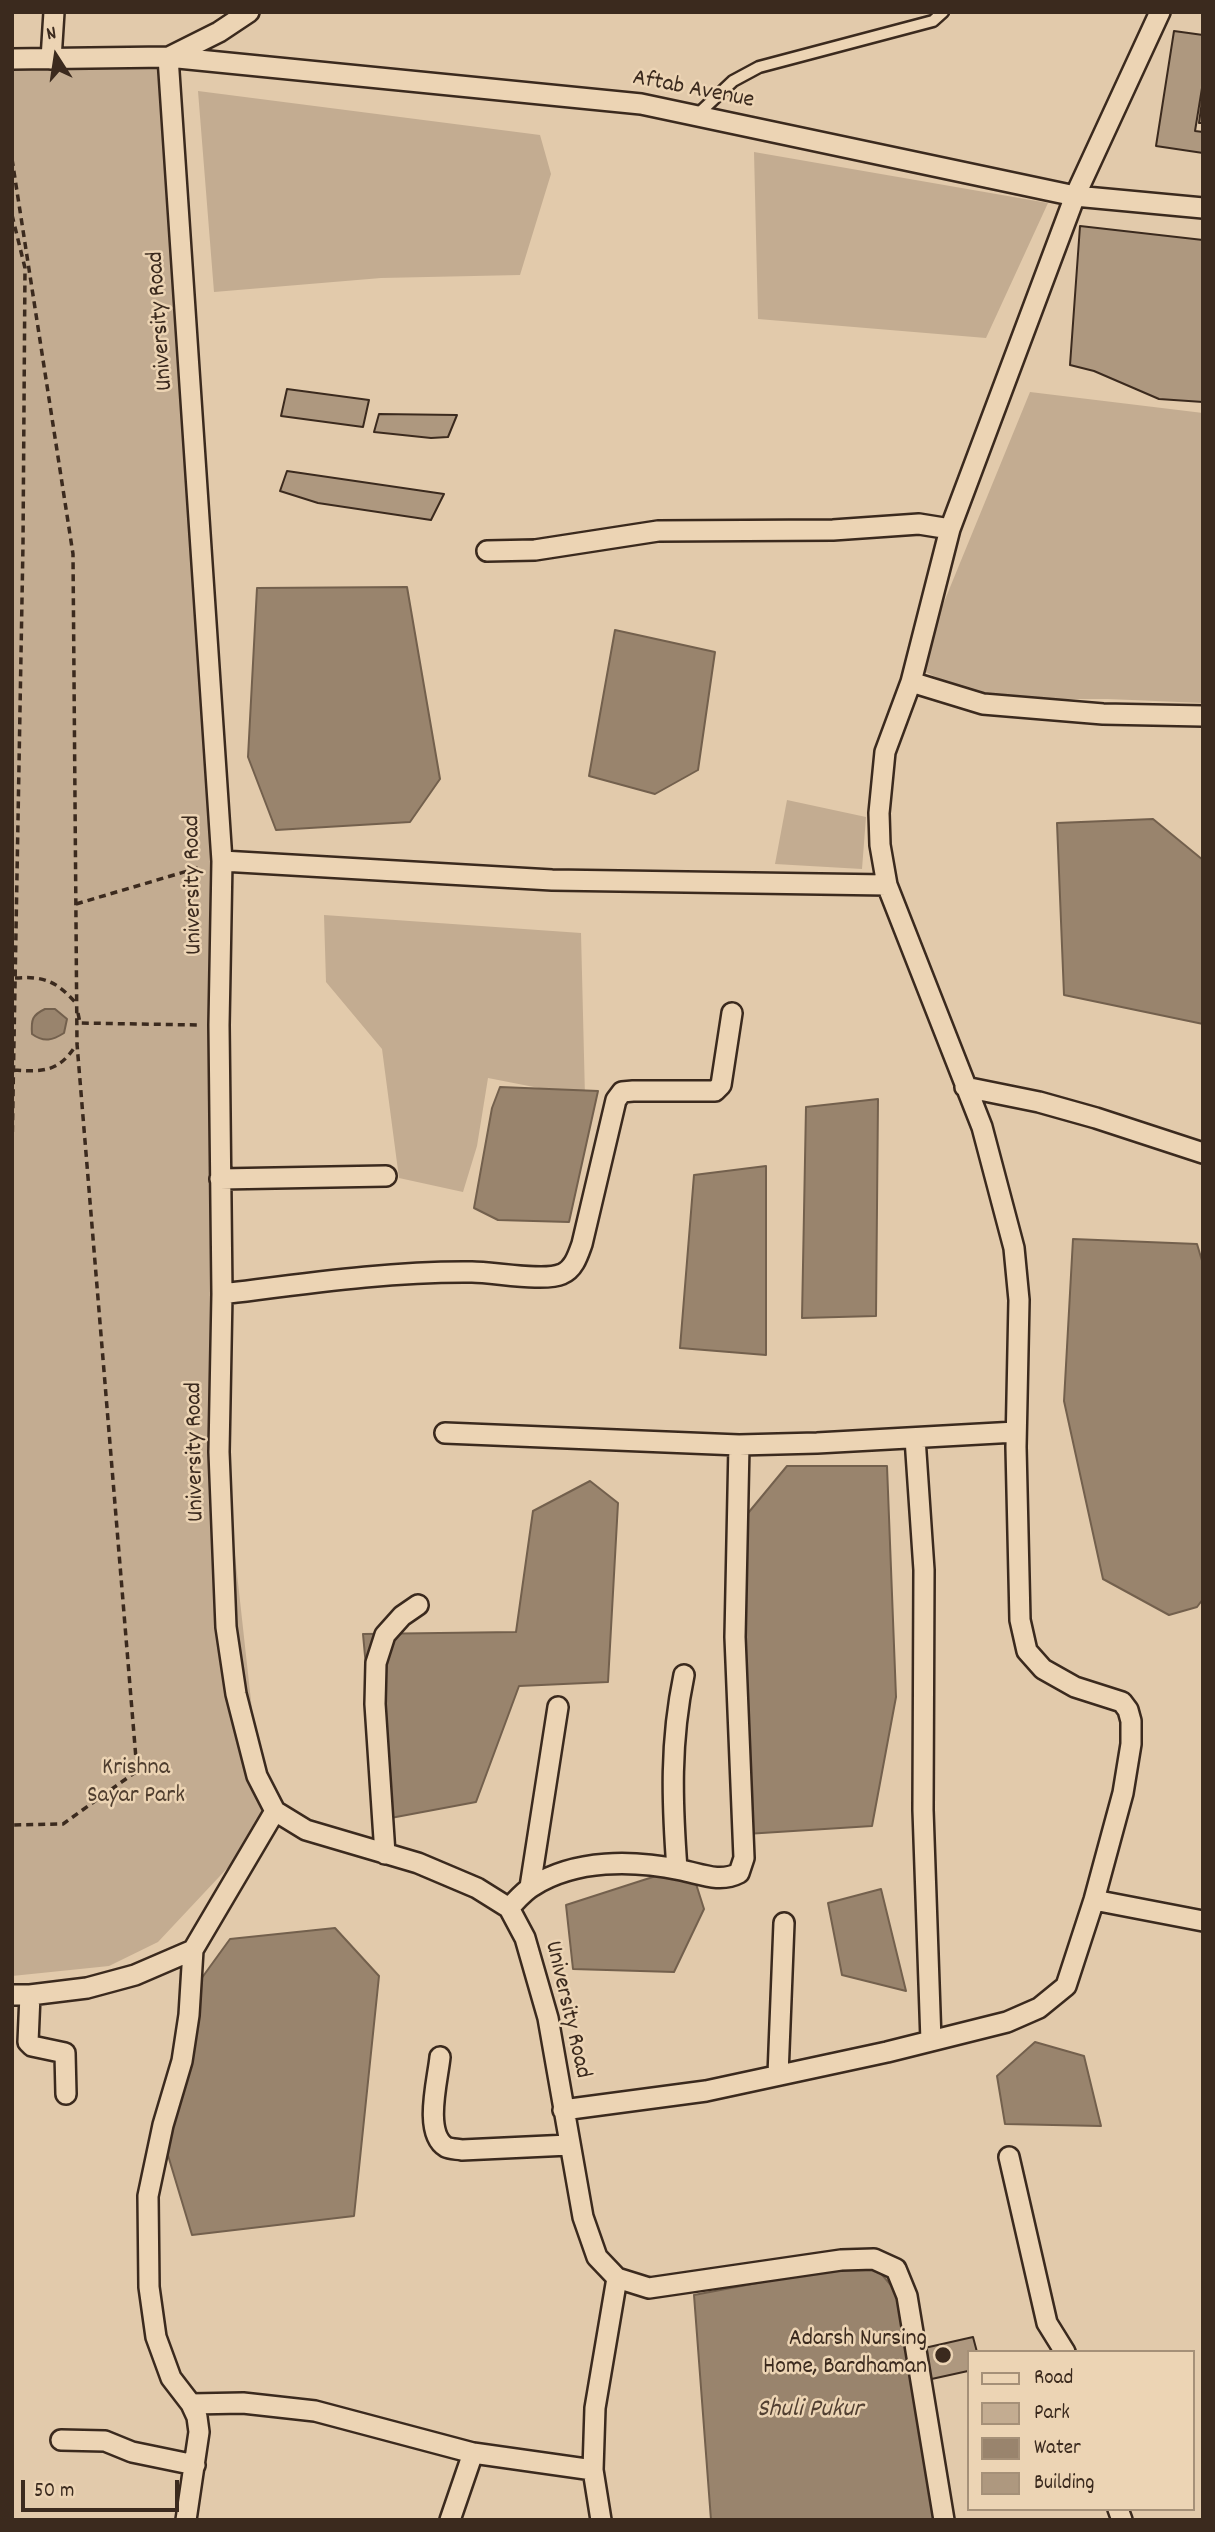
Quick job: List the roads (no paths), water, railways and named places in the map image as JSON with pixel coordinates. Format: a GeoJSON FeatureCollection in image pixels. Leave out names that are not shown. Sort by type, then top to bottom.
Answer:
{"type":"FeatureCollection","features":[{"type":"Feature","properties":{"kind":"street"},"geometry":{"type":"LineString","coordinates":[[51,59],[54,12]]}},
{"type":"Feature","properties":{"kind":"street"},"geometry":{"type":"LineString","coordinates":[[12,59],[168,57],[219,32],[249,12]]}},
{"type":"Feature","properties":{"kind":"street"},"geometry":{"type":"LineString","coordinates":[[563,2110],[706,2091],[1007,2022],[1039,2008],[1066,1986],[1094,1900],[1123,1793],[1131,1744],[1131,1721],[1122,1702],[1075,1687],[1043,1670],[1027,1651],[1020,1620],[1016,1432],[1019,1300],[1014,1248],[982,1127],[887,885],[880,845],[880,785],[885,752],[911,682],[950,529],[1075,197],[1160,12]]}},
{"type":"Feature","properties":{"kind":"street","name":"Aftab Avenue"},"geometry":{"type":"LineString","coordinates":[[168,57],[641,104],[1075,197],[1203,208]]}},
{"type":"Feature","properties":{"kind":"street","name":"University Road"},"geometry":{"type":"LineString","coordinates":[[168,57],[222,861],[219,1026],[222,1294],[219,1452],[226,1627],[236,1694],[257,1776],[275,1811]]}},
{"type":"Feature","properties":{"kind":"street"},"geometry":{"type":"LineString","coordinates":[[487,551],[535,550],[658,531],[833,530],[919,524],[950,529]]}},
{"type":"Feature","properties":{"kind":"street"},"geometry":{"type":"LineString","coordinates":[[911,682],[983,704],[1103,714],[1203,716]]}},
{"type":"Feature","properties":{"kind":"street"},"geometry":{"type":"LineString","coordinates":[[222,861],[552,880],[887,885]]}},
{"type":"Feature","properties":{"kind":"street"},"geometry":{"type":"LineString","coordinates":[[222,1294],[345,1279],[471,1272],[550,1277],[563,1274],[573,1265],[582,1244],[616,1100],[622,1092],[715,1091],[720,1085],[732,1013]]}},
{"type":"Feature","properties":{"kind":"street"},"geometry":{"type":"LineString","coordinates":[[965,1087],[1051,1105],[1203,1153]]}},
{"type":"Feature","properties":{"kind":"street"},"geometry":{"type":"LineString","coordinates":[[220,1179],[386,1176]]}},
{"type":"Feature","properties":{"kind":"street"},"geometry":{"type":"LineString","coordinates":[[445,1433],[739,1445],[1016,1432]]}},
{"type":"Feature","properties":{"kind":"street"},"geometry":{"type":"LineString","coordinates":[[915,1438],[924,1570],[923,1810],[931,2041]]}},
{"type":"Feature","properties":{"kind":"street"},"geometry":{"type":"LineString","coordinates":[[186,2520],[199,2432],[197,2417],[191,2404],[171,2378],[156,2337],[149,2287],[148,2196],[163,2125],[182,2061],[189,2015],[192,1950],[275,1811],[306,1830],[418,1863],[477,1888],[509,1908],[530,1886],[582,1866],[624,1863],[677,1869],[728,1879],[739,1873],[744,1858],[735,1637],[739,1445]]}},
{"type":"Feature","properties":{"kind":"street"},"geometry":{"type":"LineString","coordinates":[[385,1854],[375,1704],[376,1663],[386,1635],[402,1616],[418,1605]]}},
{"type":"Feature","properties":{"kind":"street"},"geometry":{"type":"LineString","coordinates":[[677,1869],[672,1791],[673,1751],[684,1675]]}},
{"type":"Feature","properties":{"kind":"street"},"geometry":{"type":"LineString","coordinates":[[530,1886],[558,1707]]}},
{"type":"Feature","properties":{"kind":"street"},"geometry":{"type":"LineString","coordinates":[[1094,1900],[1203,1921]]}},
{"type":"Feature","properties":{"kind":"street","name":"University Road"},"geometry":{"type":"LineString","coordinates":[[509,1908],[525,1938],[548,2018],[583,2217],[597,2257],[617,2278]]}},
{"type":"Feature","properties":{"kind":"street"},"geometry":{"type":"LineString","coordinates":[[778,2075],[784,1923]]}},
{"type":"Feature","properties":{"kind":"street"},"geometry":{"type":"LineString","coordinates":[[66,2094],[65,2053],[32,2046],[28,2042],[21,1995],[87,1987],[135,1975],[192,1950]]}},
{"type":"Feature","properties":{"kind":"street"},"geometry":{"type":"LineString","coordinates":[[440,2057],[433,2122],[437,2138],[447,2148],[462,2150],[569,2145]]}},
{"type":"Feature","properties":{"kind":"street"},"geometry":{"type":"LineString","coordinates":[[1009,2157],[1047,2323],[1064,2350]]}},
{"type":"Feature","properties":{"kind":"street"},"geometry":{"type":"LineString","coordinates":[[601,2520],[593,2470],[595,2408],[617,2278],[649,2288],[841,2260],[874,2259],[896,2269],[907,2295],[944,2520]]}},
{"type":"Feature","properties":{"kind":"street"},"geometry":{"type":"LineString","coordinates":[[191,2404],[243,2403],[315,2411],[473,2453],[593,2470]]}},
{"type":"Feature","properties":{"kind":"street"},"geometry":{"type":"LineString","coordinates":[[61,2440],[105,2441],[141,2454],[195,2465]]}},
{"type":"Feature","properties":{"kind":"street"},"geometry":{"type":"LineString","coordinates":[[450,2520],[473,2453]]}},
{"type":"Feature","properties":{"kind":"lane"},"geometry":{"type":"LineString","coordinates":[[697,116],[733,81],[759,67],[933,21],[943,12]]}},
{"type":"Feature","properties":{"kind":"water"},"geometry":{"type":"Polygon","coordinates":[[[407,587],[440,779],[410,822],[276,830],[248,757],[257,588],[407,587]]]}},
{"type":"Feature","properties":{"kind":"water"},"geometry":{"type":"Polygon","coordinates":[[[615,630],[715,652],[698,770],[655,794],[589,776],[615,630]]]}},
{"type":"Feature","properties":{"kind":"water"},"geometry":{"type":"Polygon","coordinates":[[[1153,819],[1203,860],[1203,1024],[1064,995],[1057,823],[1153,819]]]}},
{"type":"Feature","properties":{"kind":"water"},"geometry":{"type":"Polygon","coordinates":[[[45,1009],[55,1009],[67,1019],[64,1033],[48,1040],[32,1034],[33,1018],[45,1009]]]}},
{"type":"Feature","properties":{"kind":"water"},"geometry":{"type":"Polygon","coordinates":[[[500,1087],[598,1091],[569,1222],[498,1220],[474,1208],[492,1108],[500,1087]]]}},
{"type":"Feature","properties":{"kind":"water"},"geometry":{"type":"Polygon","coordinates":[[[878,1099],[876,1316],[802,1318],[806,1107],[878,1099]]]}},
{"type":"Feature","properties":{"kind":"water"},"geometry":{"type":"Polygon","coordinates":[[[766,1166],[766,1355],[680,1348],[694,1175],[766,1166]]]}},
{"type":"Feature","properties":{"kind":"water"},"geometry":{"type":"Polygon","coordinates":[[[1073,1239],[1197,1244],[1203,1264],[1203,1599],[1197,1607],[1169,1615],[1103,1579],[1064,1401],[1073,1239]]]}},
{"type":"Feature","properties":{"kind":"water"},"geometry":{"type":"Polygon","coordinates":[[[787,1466],[887,1466],[896,1697],[872,1826],[746,1834],[744,1518],[787,1466]]]}},
{"type":"Feature","properties":{"kind":"water"},"geometry":{"type":"Polygon","coordinates":[[[590,1481],[618,1503],[608,1682],[519,1686],[476,1802],[380,1820],[363,1634],[516,1632],[533,1511],[590,1481]]]}},
{"type":"Feature","properties":{"kind":"water"},"geometry":{"type":"Polygon","coordinates":[[[690,1865],[704,1909],[674,1972],[573,1969],[566,1905],[690,1865]]]}},
{"type":"Feature","properties":{"kind":"water"},"geometry":{"type":"Polygon","coordinates":[[[881,1889],[906,1991],[842,1975],[828,1903],[881,1889]]]}},
{"type":"Feature","properties":{"kind":"water"},"geometry":{"type":"Polygon","coordinates":[[[335,1928],[379,1976],[354,2216],[192,2235],[167,2152],[188,1997],[230,1939],[335,1928]]]}},
{"type":"Feature","properties":{"kind":"water"},"geometry":{"type":"Polygon","coordinates":[[[1035,2042],[1084,2056],[1101,2126],[1005,2124],[997,2076],[1035,2042]]]}},
{"type":"Feature","properties":{"kind":"water","name":"Shuli Pukur"},"geometry":{"type":"Polygon","coordinates":[[[857,2264],[878,2270],[901,2297],[937,2520],[711,2520],[694,2295],[857,2264]]]}},
{"type":"Feature","properties":{"kind":"place","name":"Adarsh Nursing Home, Bardhaman"},"geometry":{"type":"Point","coordinates":[943,2355]}},
{"type":"Feature","properties":{"kind":"park label","name":"Krishna Sayar Park"},"geometry":{"type":"Point","coordinates":[136,1784]}}]}
